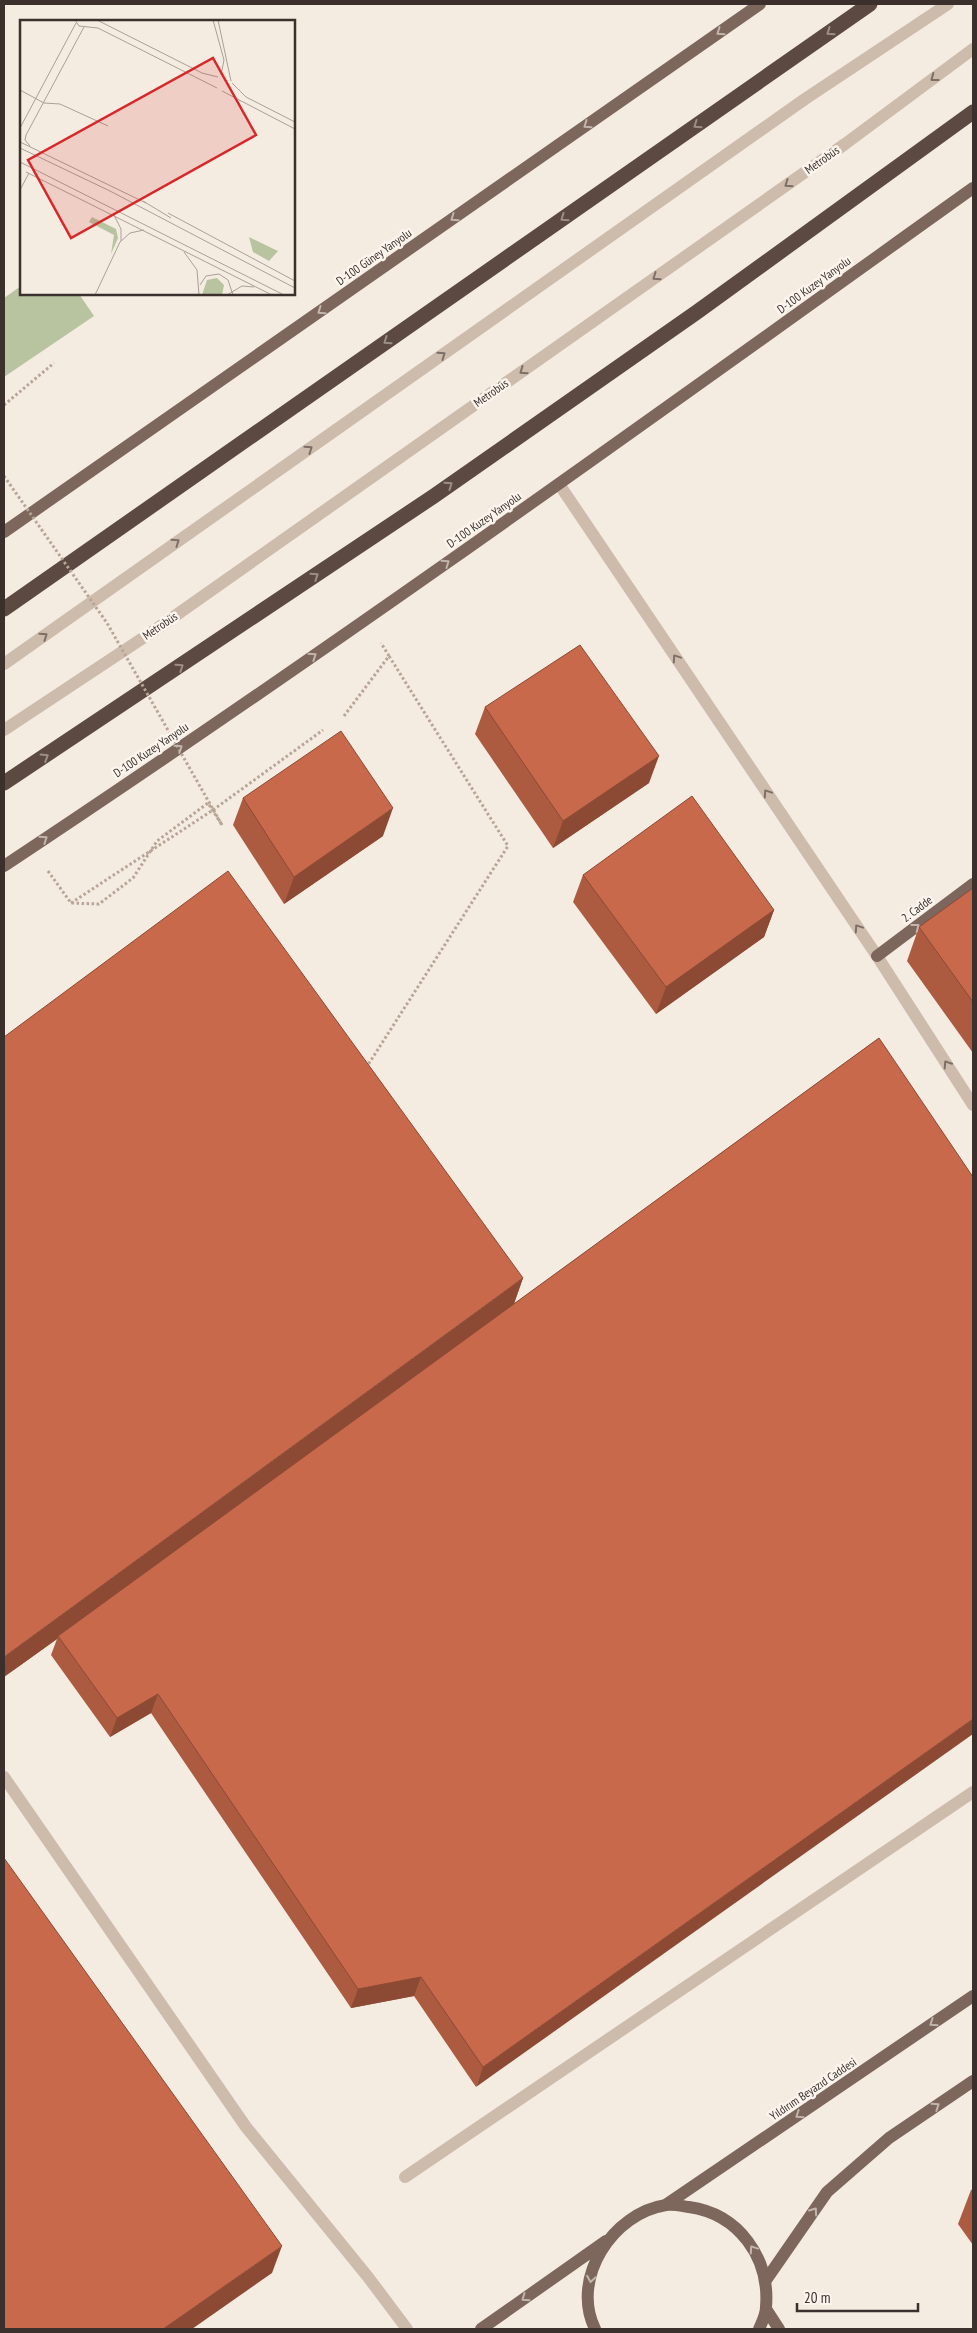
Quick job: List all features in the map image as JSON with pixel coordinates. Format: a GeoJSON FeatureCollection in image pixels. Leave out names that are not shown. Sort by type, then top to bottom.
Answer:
{"type":"FeatureCollection","features":[{"type":"Feature","properties":{"kind":"highway"},"geometry":{"type":"LineString","coordinates":[[4,609],[870,4]]}},
{"type":"Feature","properties":{"kind":"highway"},"geometry":{"type":"LineString","coordinates":[[4,783],[434,496],[697,312],[973,112]]}},
{"type":"Feature","properties":{"kind":"main road","name":"D-100 Güney Yanyolu"},"geometry":{"type":"LineString","coordinates":[[4,532],[760,4]]}},
{"type":"Feature","properties":{"kind":"main road","name":"D-100 Kuzey Yanyolu"},"geometry":{"type":"LineString","coordinates":[[4,866],[366,620],[973,188]]}},
{"type":"Feature","properties":{"kind":"main road","name":"2. Cadde"},"geometry":{"type":"LineString","coordinates":[[877,956],[973,884]]}},
{"type":"Feature","properties":{"kind":"main road","name":"Yıldırım Beyazıd Caddesi"},"geometry":{"type":"LineString","coordinates":[[608,2240],[628,2222],[668,2204],[973,1996]]}},
{"type":"Feature","properties":{"kind":"main road"},"geometry":{"type":"LineString","coordinates":[[766,2280],[827,2192],[889,2138],[973,2081]]}},
{"type":"Feature","properties":{"kind":"main road"},"geometry":{"type":"LineString","coordinates":[[668,2204],[701,2209],[724,2219],[744,2235],[758,2256],[766,2280],[766,2309],[760,2329]]}},
{"type":"Feature","properties":{"kind":"main road"},"geometry":{"type":"LineString","coordinates":[[481,2329],[608,2240]]}},
{"type":"Feature","properties":{"kind":"main road"},"geometry":{"type":"LineString","coordinates":[[595,2329],[588,2297],[593,2268],[608,2240]]}},
{"type":"Feature","properties":{"kind":"main road"},"geometry":{"type":"LineString","coordinates":[[766,2309],[779,2329]]}},
{"type":"Feature","properties":{"kind":"street"},"geometry":{"type":"LineString","coordinates":[[4,664],[805,99],[948,4]]}},
{"type":"Feature","properties":{"kind":"street","name":"Metrobüs"},"geometry":{"type":"LineString","coordinates":[[4,730],[210,592],[845,144],[973,49]]}},
{"type":"Feature","properties":{"kind":"street"},"geometry":{"type":"LineString","coordinates":[[559,484],[877,956],[973,1105]]}},
{"type":"Feature","properties":{"kind":"street"},"geometry":{"type":"LineString","coordinates":[[4,1777],[246,2126],[368,2277],[407,2329]]}},
{"type":"Feature","properties":{"kind":"street"},"geometry":{"type":"LineString","coordinates":[[405,2177],[973,1792]]}},
{"type":"Feature","properties":{"kind":"path"},"geometry":{"type":"LineString","coordinates":[[4,405],[54,363]]}},
{"type":"Feature","properties":{"kind":"path"},"geometry":{"type":"LineString","coordinates":[[4,476],[107,623],[222,825],[208,804],[157,841],[133,878],[99,904],[71,903]]}},
{"type":"Feature","properties":{"kind":"path"},"geometry":{"type":"LineString","coordinates":[[365,1070],[508,846],[366,620]]}},
{"type":"Feature","properties":{"kind":"path"},"geometry":{"type":"LineString","coordinates":[[344,716],[390,656]]}},
{"type":"Feature","properties":{"kind":"path"},"geometry":{"type":"LineString","coordinates":[[71,903],[213,810],[323,730]]}},
{"type":"Feature","properties":{"kind":"path"},"geometry":{"type":"LineString","coordinates":[[31,848],[71,903]]}},
{"type":"Feature","properties":{"kind":"green space"},"geometry":{"type":"Polygon","coordinates":[[[20,287],[20,295],[80,295],[94,316],[4,377],[4,298],[20,287]]]}},
{"type":"Feature","properties":{"kind":"building"},"geometry":{"type":"Polygon","coordinates":[[[580,645],[659,756],[563,821],[485,707],[580,645]]]}},
{"type":"Feature","properties":{"kind":"building"},"geometry":{"type":"Polygon","coordinates":[[[341,731],[393,808],[294,877],[243,798],[341,731]]]}},
{"type":"Feature","properties":{"kind":"building"},"geometry":{"type":"Polygon","coordinates":[[[692,796],[774,910],[666,987],[583,875],[692,796]]]}},
{"type":"Feature","properties":{"kind":"building"},"geometry":{"type":"Polygon","coordinates":[[[228,871],[523,1278],[4,1657],[4,1037],[228,871]]]}},
{"type":"Feature","properties":{"kind":"building"},"geometry":{"type":"Polygon","coordinates":[[[973,888],[973,1002],[919,927],[973,888]]]}},
{"type":"Feature","properties":{"kind":"building"},"geometry":{"type":"Polygon","coordinates":[[[879,1038],[973,1177],[973,1719],[483,2067],[421,1977],[358,1989],[158,1694],[117,1718],[58,1636],[879,1038]]]}},
{"type":"Feature","properties":{"kind":"building"},"geometry":{"type":"Polygon","coordinates":[[[4,1858],[282,2246],[163,2329],[4,2329],[4,1858]]]}}]}
